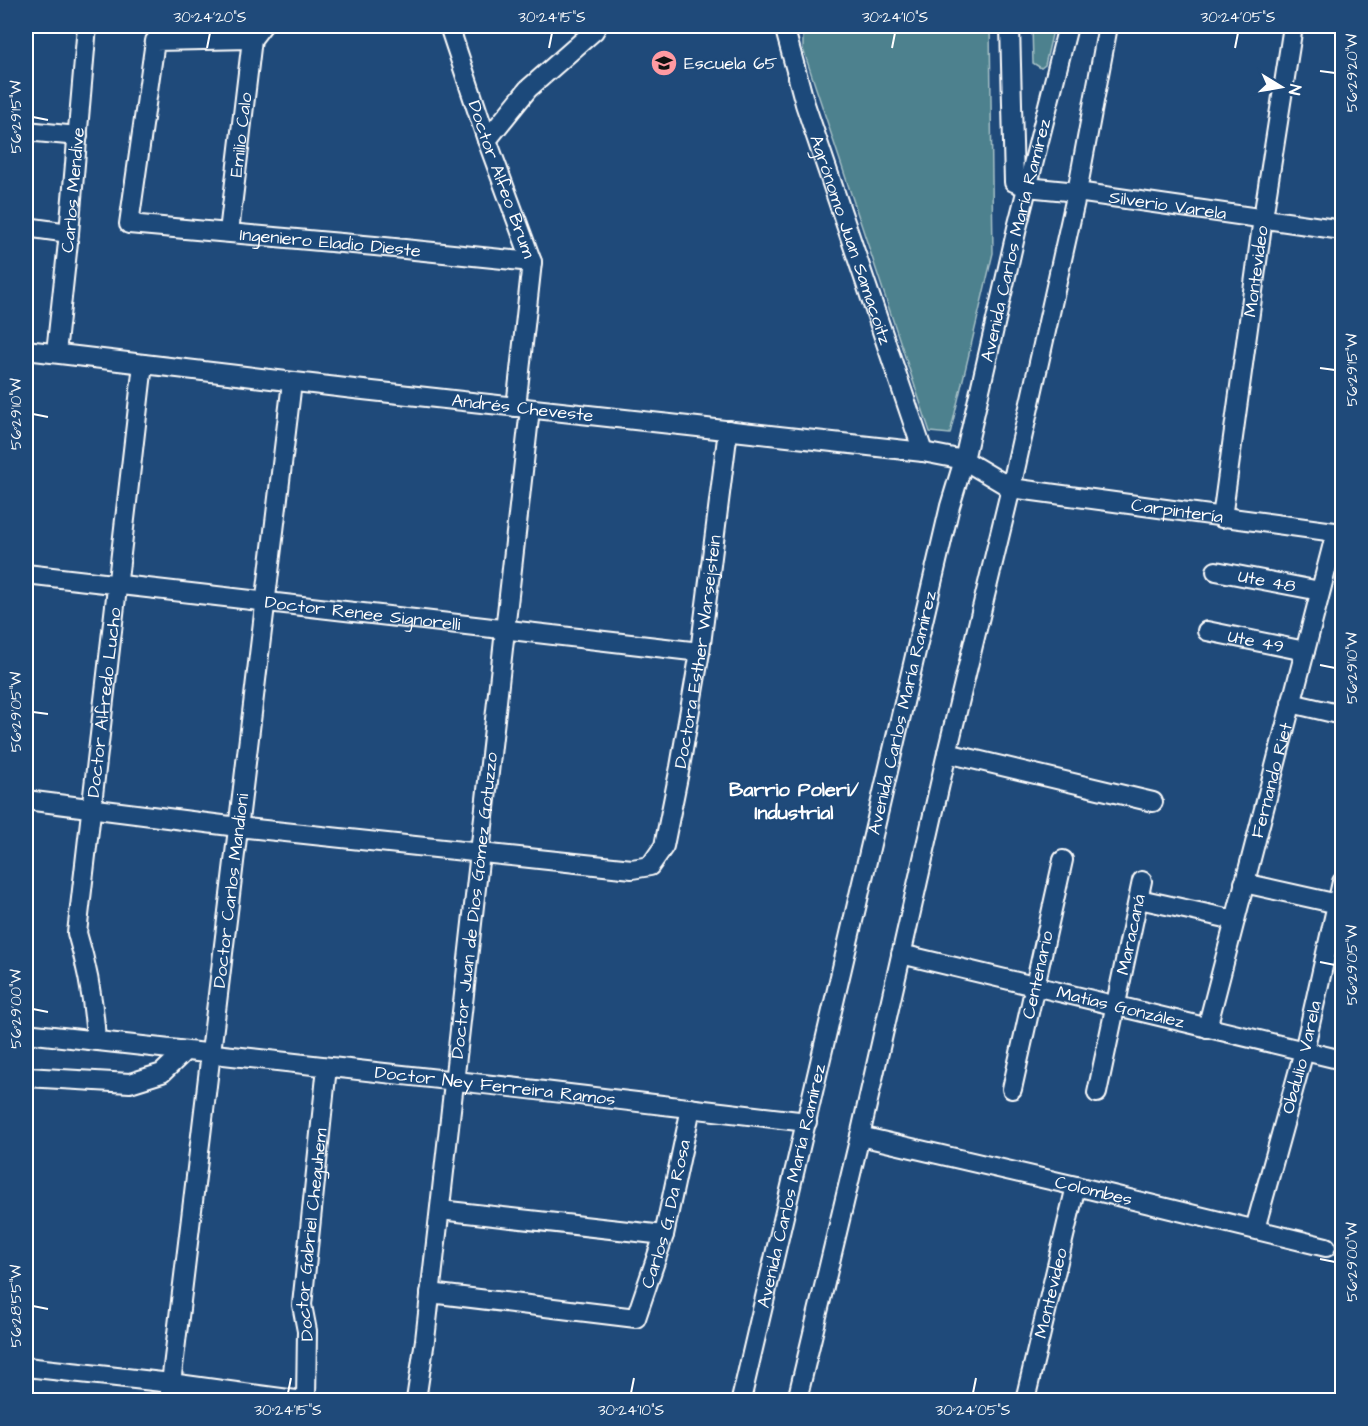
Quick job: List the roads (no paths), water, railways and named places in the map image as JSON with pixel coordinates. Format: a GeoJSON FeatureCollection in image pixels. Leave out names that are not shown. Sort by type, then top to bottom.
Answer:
{"type":"FeatureCollection","features":[{"type":"Feature","properties":{"kind":"street","name":"Carlos Mendive"},"geometry":{"type":"LineString","coordinates":[[56,353],[87,26]]}},
{"type":"Feature","properties":{"kind":"street","name":"Doctor Alfeo Brum"},"geometry":{"type":"LineString","coordinates":[[448,26],[532,262],[523,408]]}},
{"type":"Feature","properties":{"kind":"street"},"geometry":{"type":"LineString","coordinates":[[487,140],[528,89],[597,26]]}},
{"type":"Feature","properties":{"kind":"street","name":"Agrónomo Juan Samacoitz"},"geometry":{"type":"LineString","coordinates":[[784,26],[805,104],[923,452]]}},
{"type":"Feature","properties":{"kind":"street"},"geometry":{"type":"LineString","coordinates":[[1010,26],[1014,182],[1028,187]]}},
{"type":"Feature","properties":{"kind":"street","name":"Avenida Carlos María Ramírez"},"geometry":{"type":"LineString","coordinates":[[741,1401],[950,506],[964,460],[1068,26]]}},
{"type":"Feature","properties":{"kind":"street"},"geometry":{"type":"LineString","coordinates":[[797,1401],[947,753],[1011,488],[1077,192],[1108,26]]}},
{"type":"Feature","properties":{"kind":"street","name":"Montevideo"},"geometry":{"type":"LineString","coordinates":[[1222,518],[1263,218],[1293,26]]}},
{"type":"Feature","properties":{"kind":"street","name":"Ingeniero Eladio Dieste"},"geometry":{"type":"LineString","coordinates":[[257,32],[155,41],[129,224],[532,262]]}},
{"type":"Feature","properties":{"kind":"street","name":"Emilio Calo"},"geometry":{"type":"LineString","coordinates":[[229,232],[257,32]]}},
{"type":"Feature","properties":{"kind":"street"},"geometry":{"type":"LineString","coordinates":[[26,131],[78,136]]}},
{"type":"Feature","properties":{"kind":"street","name":"Silverio Varela"},"geometry":{"type":"LineString","coordinates":[[1028,187],[1342,230]]}},
{"type":"Feature","properties":{"kind":"street"},"geometry":{"type":"LineString","coordinates":[[26,227],[69,233]]}},
{"type":"Feature","properties":{"kind":"street","name":"Andrés Cheveste"},"geometry":{"type":"LineString","coordinates":[[26,350],[923,452],[964,460],[1011,488]]}},
{"type":"Feature","properties":{"kind":"street","name":"Doctor Alfredo Lucho"},"geometry":{"type":"LineString","coordinates":[[96,1041],[88,975],[77,933],[143,364]]}},
{"type":"Feature","properties":{"kind":"street","name":"Doctor Carlos Mandioni"},"geometry":{"type":"LineString","coordinates":[[170,1392],[292,382]]}},
{"type":"Feature","properties":{"kind":"street","name":"Doctor Juan de Dios Gómez Gotuzzo"},"geometry":{"type":"LineString","coordinates":[[416,1401],[440,1210],[505,630],[523,408]]}},
{"type":"Feature","properties":{"kind":"street","name":"Doctora Esther Warsejstein"},"geometry":{"type":"LineString","coordinates":[[480,852],[632,869],[650,866],[664,846],[700,652],[728,430]]}},
{"type":"Feature","properties":{"kind":"street","name":"Carpintería"},"geometry":{"type":"LineString","coordinates":[[1011,488],[1339,532]]}},
{"type":"Feature","properties":{"kind":"street","name":"Fernando Riet"},"geometry":{"type":"LineString","coordinates":[[1207,1028],[1320,591],[1339,532]]}},
{"type":"Feature","properties":{"kind":"street","name":"Ute 48"},"geometry":{"type":"LineString","coordinates":[[1216,572],[1320,591]]}},
{"type":"Feature","properties":{"kind":"street","name":"Doctor Renee Signorelli"},"geometry":{"type":"LineString","coordinates":[[26,574],[700,652]]}},
{"type":"Feature","properties":{"kind":"street","name":"Ute 49"},"geometry":{"type":"LineString","coordinates":[[1207,631],[1305,651]]}},
{"type":"Feature","properties":{"kind":"street"},"geometry":{"type":"LineString","coordinates":[[1291,703],[1342,715]]}},
{"type":"Feature","properties":{"kind":"street"},"geometry":{"type":"LineString","coordinates":[[947,753],[1153,802]]}},
{"type":"Feature","properties":{"kind":"street"},"geometry":{"type":"LineString","coordinates":[[26,800],[238,827],[480,852]]}},
{"type":"Feature","properties":{"kind":"street","name":"Centenario"},"geometry":{"type":"LineString","coordinates":[[1012,1089],[1063,860]]}},
{"type":"Feature","properties":{"kind":"street","name":"Obdulio Varela"},"geometry":{"type":"LineString","coordinates":[[1255,1229],[1304,1051],[1342,882]]}},
{"type":"Feature","properties":{"kind":"street"},"geometry":{"type":"LineString","coordinates":[[1244,883],[1338,904]]}},
{"type":"Feature","properties":{"kind":"street","name":"Maracaná"},"geometry":{"type":"LineString","coordinates":[[1097,1094],[1140,890],[1235,920]]}},
{"type":"Feature","properties":{"kind":"street","name":"Matías González"},"geometry":{"type":"LineString","coordinates":[[901,954],[1342,1060]]}},
{"type":"Feature","properties":{"kind":"street","name":"Doctor Ney Ferreira Ramos"},"geometry":{"type":"LineString","coordinates":[[26,1033],[807,1122]]}},
{"type":"Feature","properties":{"kind":"street"},"geometry":{"type":"LineString","coordinates":[[26,1077],[130,1083],[162,1073],[185,1051]]}},
{"type":"Feature","properties":{"kind":"street","name":"Doctor Gabriel Cheguhem"},"geometry":{"type":"LineString","coordinates":[[306,1401],[307,1331],[302,1305],[327,1067]]}},
{"type":"Feature","properties":{"kind":"street","name":"Carlos G. Da Rosa"},"geometry":{"type":"LineString","coordinates":[[430,1293],[636,1318],[664,1235],[691,1108]]}},
{"type":"Feature","properties":{"kind":"street","name":"Colombes"},"geometry":{"type":"LineString","coordinates":[[860,1136],[1326,1247]]}},
{"type":"Feature","properties":{"kind":"street","name":"Montevideo"},"geometry":{"type":"LineString","coordinates":[[1025,1401],[1076,1186]]}},
{"type":"Feature","properties":{"kind":"street"},"geometry":{"type":"LineString","coordinates":[[440,1210],[664,1235]]}},
{"type":"Feature","properties":{"kind":"street"},"geometry":{"type":"LineString","coordinates":[[26,1367],[170,1392],[296,1401]]}},
{"type":"Feature","properties":{"kind":"place","name":"Escuela 65"},"geometry":{"type":"Point","coordinates":[664,63]}},
{"type":"Feature","properties":{"kind":"district","name":"Barrio Poleri/ Industrial"},"geometry":{"type":"Point","coordinates":[794,802]}}]}
